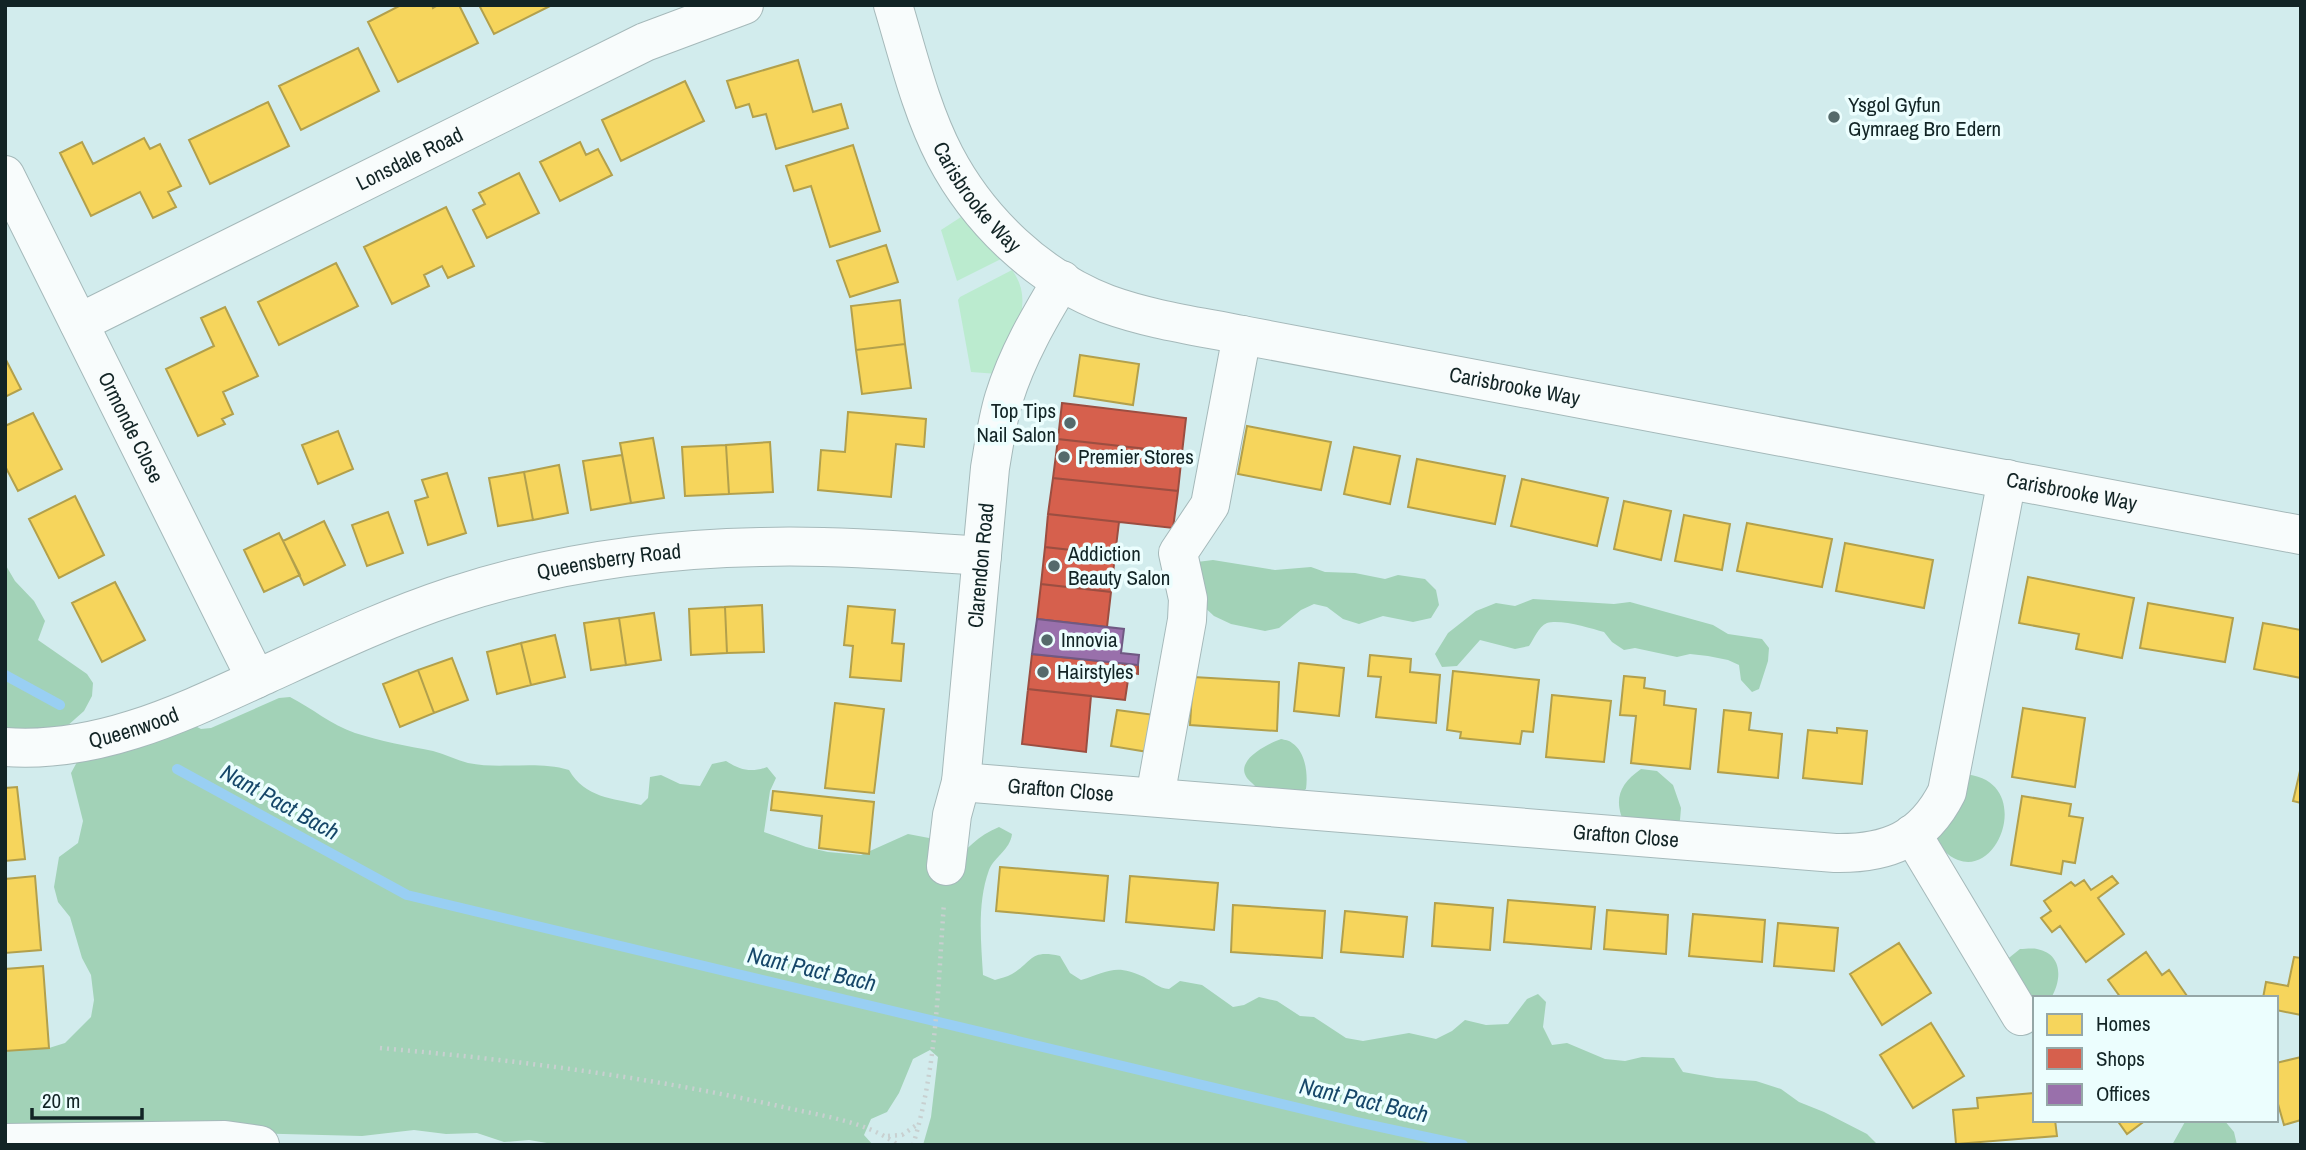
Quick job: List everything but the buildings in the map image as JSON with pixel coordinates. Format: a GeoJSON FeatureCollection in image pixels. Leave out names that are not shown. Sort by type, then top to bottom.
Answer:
{"type":"FeatureCollection","features":[{"type":"Feature","properties":{"kind":"street","name":"Lonsdale Road"},"geometry":{"type":"LineString","coordinates":[[79,323],[645,42],[744,5]]}},
{"type":"Feature","properties":{"kind":"street","name":"Carisbrooke Way"},"geometry":{"type":"LineString","coordinates":[[893,5],[933,127],[945,156],[964,188],[1005,237],[1028,257],[1062,281],[1094,298],[1130,311],[1242,335],[2301,534]]}},
{"type":"Feature","properties":{"kind":"street","name":"Ormonde Close"},"geometry":{"type":"LineString","coordinates":[[5,175],[256,679]]}},
{"type":"Feature","properties":{"kind":"street","name":"Clarendon Road"},"geometry":{"type":"LineString","coordinates":[[947,866],[952,815],[961,782],[990,468],[1003,400],[1024,347],[1062,281]]}},
{"type":"Feature","properties":{"kind":"street"},"geometry":{"type":"LineString","coordinates":[[1155,797],[1187,620],[1188,599],[1178,553],[1210,505],[1242,335]]}},
{"type":"Feature","properties":{"kind":"street","name":"Grafton Close"},"geometry":{"type":"LineString","coordinates":[[961,782],[1835,853],[1863,854],[1886,849],[1912,834],[1937,812],[1947,792],[2007,479]]}},
{"type":"Feature","properties":{"kind":"street","name":"Queensberry Road"},"geometry":{"type":"LineString","coordinates":[[256,679],[345,638],[450,597],[560,568],[654,554],[760,547],[830,547],[982,556]]}},
{"type":"Feature","properties":{"kind":"street","name":"Queenwood"},"geometry":{"type":"LineString","coordinates":[[5,747],[59,747],[118,734],[179,713],[256,679]]}},
{"type":"Feature","properties":{"kind":"street"},"geometry":{"type":"LineString","coordinates":[[1912,834],[2021,1016]]}},
{"type":"Feature","properties":{"kind":"street"},"geometry":{"type":"LineString","coordinates":[[5,1143],[225,1140],[260,1145]]}},
{"type":"Feature","properties":{"kind":"path"},"geometry":{"type":"LineString","coordinates":[[913,1145],[934,1043],[947,866]]}},
{"type":"Feature","properties":{"kind":"path"},"geometry":{"type":"LineString","coordinates":[[380,1048],[483,1057],[643,1079],[721,1093],[851,1123],[887,1137],[898,1145]]}},
{"type":"Feature","properties":{"kind":"path"},"geometry":{"type":"LineString","coordinates":[[887,1137],[902,1135],[920,1121]]}},
{"type":"Feature","properties":{"kind":"green space"},"geometry":{"type":"Polygon","coordinates":[[[961,217],[1001,259],[957,281],[941,230],[961,217]]]}},
{"type":"Feature","properties":{"kind":"green space"},"geometry":{"type":"Polygon","coordinates":[[[1012,270],[1022,296],[1022,309],[1015,335],[998,374],[971,372],[958,300],[1012,270]]]}},
{"type":"Feature","properties":{"kind":"green space"},"geometry":{"type":"Polygon","coordinates":[[[1213,560],[1275,570],[1311,567],[1325,572],[1355,573],[1385,579],[1398,575],[1425,579],[1436,590],[1439,605],[1431,618],[1413,622],[1383,616],[1359,624],[1343,619],[1327,607],[1314,604],[1301,610],[1279,628],[1265,631],[1231,624],[1214,616],[1200,603],[1197,562],[1213,560]]]}},
{"type":"Feature","properties":{"kind":"green space"},"geometry":{"type":"Polygon","coordinates":[[[5,564],[15,581],[34,601],[45,621],[38,640],[87,674],[93,683],[92,696],[84,711],[66,727],[5,732],[5,564]]]}},
{"type":"Feature","properties":{"kind":"green space"},"geometry":{"type":"Polygon","coordinates":[[[1533,599],[1614,604],[1630,602],[1713,625],[1728,634],[1762,639],[1769,648],[1768,661],[1759,689],[1752,692],[1741,680],[1739,665],[1728,660],[1690,654],[1677,657],[1635,648],[1624,650],[1604,632],[1560,622],[1544,625],[1529,646],[1515,649],[1480,640],[1457,666],[1442,667],[1435,654],[1448,633],[1476,611],[1496,603],[1515,606],[1533,599]]]}},
{"type":"Feature","properties":{"kind":"green space"},"geometry":{"type":"Polygon","coordinates":[[[290,697],[338,726],[355,733],[433,751],[468,763],[544,766],[569,770],[575,779],[591,792],[641,805],[648,798],[650,777],[661,775],[680,784],[700,786],[712,764],[726,761],[751,770],[767,767],[776,778],[770,791],[764,832],[828,852],[861,855],[908,834],[929,838],[953,866],[973,843],[999,827],[1012,834],[1011,840],[989,870],[981,922],[983,975],[995,980],[1012,974],[1037,955],[1050,954],[1060,956],[1070,973],[1081,980],[1105,972],[1126,970],[1169,989],[1180,981],[1202,985],[1233,1007],[1259,997],[1277,1001],[1300,1016],[1314,1017],[1346,1038],[1363,1041],[1409,1033],[1436,1039],[1465,1020],[1486,1025],[1508,1024],[1527,999],[1538,994],[1546,1002],[1543,1027],[1552,1045],[1567,1043],[1605,1059],[1625,1061],[1642,1057],[1674,1058],[1683,1072],[1756,1081],[1781,1089],[1799,1102],[1867,1134],[1878,1145],[923,1145],[931,1117],[938,1057],[930,1050],[913,1059],[899,1093],[887,1112],[871,1119],[864,1135],[873,1145],[559,1145],[529,1140],[504,1142],[477,1133],[446,1134],[414,1130],[362,1136],[5,1127],[5,1051],[49,1048],[65,1043],[91,1017],[94,1000],[91,975],[82,958],[70,917],[58,902],[54,887],[59,857],[78,843],[83,821],[71,773],[82,753],[184,720],[201,729],[211,728],[279,698],[290,697]]]}},
{"type":"Feature","properties":{"kind":"green space"},"geometry":{"type":"Polygon","coordinates":[[[1281,739],[1290,741],[1297,747],[1305,764],[1306,789],[1293,798],[1261,791],[1246,776],[1244,769],[1246,762],[1258,751],[1281,739]]]}},
{"type":"Feature","properties":{"kind":"green space"},"geometry":{"type":"Polygon","coordinates":[[[1641,769],[1657,771],[1673,785],[1681,808],[1680,820],[1671,834],[1627,829],[1620,811],[1620,795],[1622,788],[1641,769]]]}},
{"type":"Feature","properties":{"kind":"green space"},"geometry":{"type":"Polygon","coordinates":[[[1963,774],[1985,780],[1998,792],[2004,807],[2004,825],[1998,841],[1987,854],[1974,861],[1954,858],[1934,838],[1963,774]]]}},
{"type":"Feature","properties":{"kind":"green space"},"geometry":{"type":"Polygon","coordinates":[[[2020,949],[2035,949],[2052,956],[2058,969],[2052,996],[2033,996],[2033,1000],[2005,961],[2020,949]]]}},
{"type":"Feature","properties":{"kind":"green space"},"geometry":{"type":"Polygon","coordinates":[[[2185,1122],[2226,1122],[2234,1132],[2237,1145],[2172,1145],[2185,1122]]]}},
{"type":"Feature","properties":{"kind":"waterway","name":"Nant Pact Bach"},"geometry":{"type":"LineString","coordinates":[[5,675],[60,705]]}},
{"type":"Feature","properties":{"kind":"waterway","name":"Nant Pact Bach"},"geometry":{"type":"LineString","coordinates":[[177,769],[407,895],[1463,1145]]}},
{"type":"Feature","properties":{"kind":"place","name":"Ysgol Gyfun Gymraeg Bro Edern"},"geometry":{"type":"Point","coordinates":[1834,117]}},
{"type":"Feature","properties":{"kind":"place","name":"Top Tips Nail Salon"},"geometry":{"type":"Point","coordinates":[1070,423]}},
{"type":"Feature","properties":{"kind":"place","name":"Premier Stores"},"geometry":{"type":"Point","coordinates":[1064,457]}},
{"type":"Feature","properties":{"kind":"place","name":"Addiction Beauty Salon"},"geometry":{"type":"Point","coordinates":[1054,566]}},
{"type":"Feature","properties":{"kind":"place","name":"Innovia"},"geometry":{"type":"Point","coordinates":[1047,640]}},
{"type":"Feature","properties":{"kind":"place","name":"Hairstyles"},"geometry":{"type":"Point","coordinates":[1043,672]}}]}
